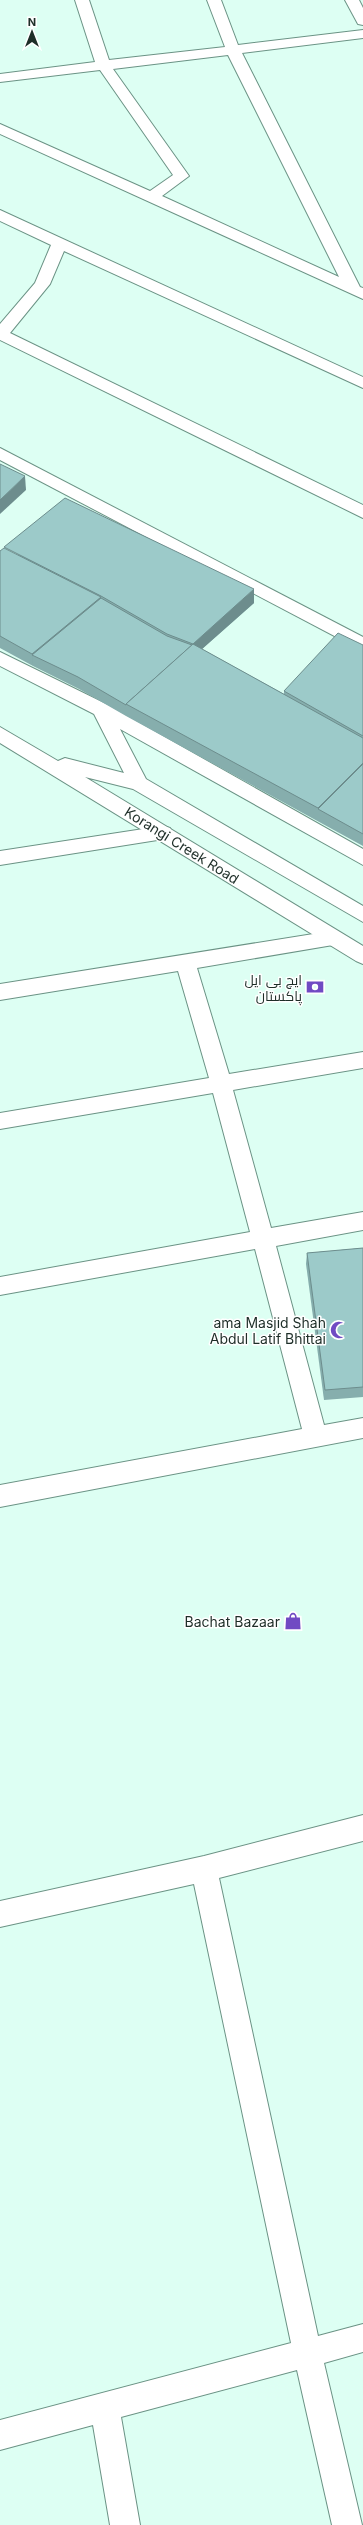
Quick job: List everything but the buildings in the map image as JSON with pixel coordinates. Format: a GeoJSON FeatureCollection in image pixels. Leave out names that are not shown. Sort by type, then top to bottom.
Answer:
{"type":"FeatureCollection","features":[{"type":"Feature","properties":{"kind":"street"},"geometry":{"type":"LineString","coordinates":[[82,0],[103,64],[181,176],[151,197]]}},
{"type":"Feature","properties":{"kind":"street"},"geometry":{"type":"LineString","coordinates":[[214,0],[233,50],[358,291]]}},
{"type":"Feature","properties":{"kind":"street"},"geometry":{"type":"LineString","coordinates":[[352,0],[363,21]]}},
{"type":"Feature","properties":{"kind":"street"},"geometry":{"type":"LineString","coordinates":[[0,78],[103,64],[363,34]]}},
{"type":"Feature","properties":{"kind":"street"},"geometry":{"type":"LineString","coordinates":[[0,128],[358,291]]}},
{"type":"Feature","properties":{"kind":"street"},"geometry":{"type":"LineString","coordinates":[[0,215],[363,382]]}},
{"type":"Feature","properties":{"kind":"street"},"geometry":{"type":"LineString","coordinates":[[60,242],[42,284],[0,334],[363,512]]}},
{"type":"Feature","properties":{"kind":"street"},"geometry":{"type":"LineString","coordinates":[[0,453],[363,645]]}},
{"type":"Feature","properties":{"kind":"street"},"geometry":{"type":"LineString","coordinates":[[0,658],[101,710],[363,858]]}},
{"type":"Feature","properties":{"kind":"street"},"geometry":{"type":"LineString","coordinates":[[101,710],[140,784]]}},
{"type":"Feature","properties":{"kind":"street","name":"Korangi Creek Road"},"geometry":{"type":"LineString","coordinates":[[0,734],[164,833],[332,939],[363,956]]}},
{"type":"Feature","properties":{"kind":"street"},"geometry":{"type":"LineString","coordinates":[[40,758],[140,784],[363,915]]}},
{"type":"Feature","properties":{"kind":"street"},"geometry":{"type":"LineString","coordinates":[[0,858],[164,833]]}},
{"type":"Feature","properties":{"kind":"street"},"geometry":{"type":"LineString","coordinates":[[0,992],[332,939]]}},
{"type":"Feature","properties":{"kind":"street"},"geometry":{"type":"LineString","coordinates":[[185,962],[221,1083],[316,1437]]}},
{"type":"Feature","properties":{"kind":"street"},"geometry":{"type":"LineString","coordinates":[[0,1121],[363,1060]]}},
{"type":"Feature","properties":{"kind":"street"},"geometry":{"type":"LineString","coordinates":[[0,1286],[264,1240],[363,1221]]}},
{"type":"Feature","properties":{"kind":"street"},"geometry":{"type":"LineString","coordinates":[[0,1496],[363,1428]]}},
{"type":"Feature","properties":{"kind":"street"},"geometry":{"type":"LineString","coordinates":[[0,1914],[204,1869],[363,1828]]}},
{"type":"Feature","properties":{"kind":"street"},"geometry":{"type":"LineString","coordinates":[[204,1869],[307,2352],[347,2525]]}},
{"type":"Feature","properties":{"kind":"street"},"geometry":{"type":"LineString","coordinates":[[0,2435],[363,2338]]}},
{"type":"Feature","properties":{"kind":"street"},"geometry":{"type":"LineString","coordinates":[[105,2408],[125,2525]]}},
{"type":"Feature","properties":{"kind":"place","name":"ایچ بی ایل پاکستان"},"geometry":{"type":"Point","coordinates":[315,987]}},
{"type":"Feature","properties":{"kind":"place","name":"ama Masjid Shah Abdul Latif Bhittai"},"geometry":{"type":"Point","coordinates":[339,1330]}},
{"type":"Feature","properties":{"kind":"place","name":"Bachat Bazaar"},"geometry":{"type":"Point","coordinates":[293,1621]}}]}
